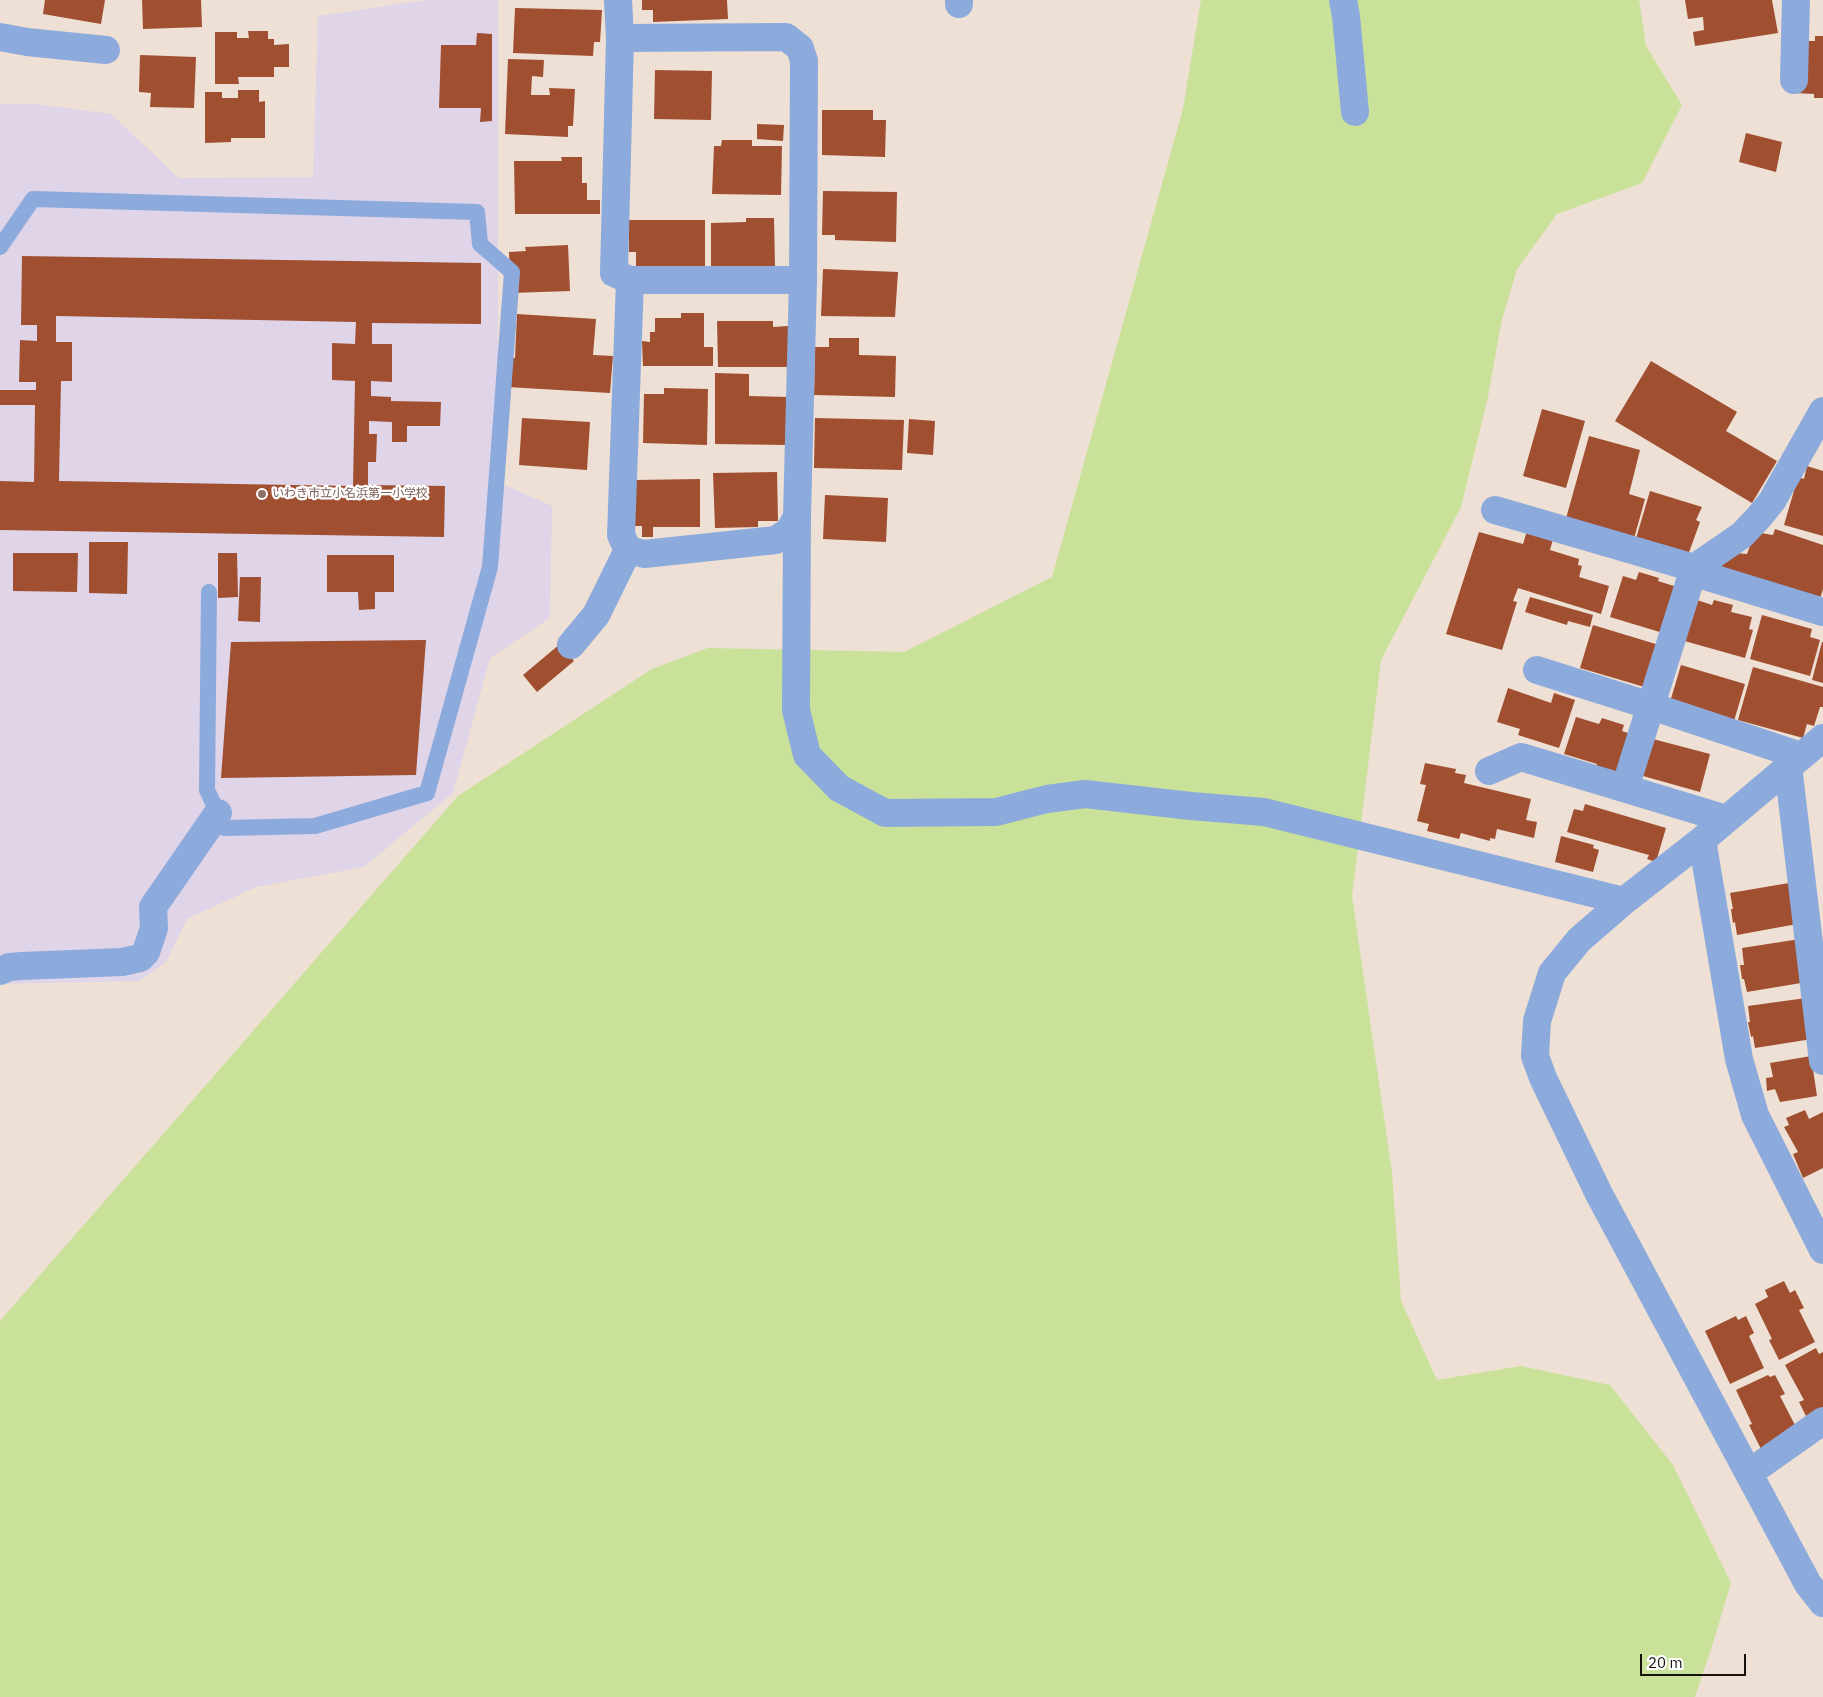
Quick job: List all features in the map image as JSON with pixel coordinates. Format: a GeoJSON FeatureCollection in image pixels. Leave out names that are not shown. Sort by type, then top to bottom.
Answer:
{"type":"FeatureCollection","features":[{"type":"Feature","properties":{"kind":"street"},"geometry":{"type":"LineString","coordinates":[[618,0],[620,38],[614,273],[630,280],[803,280]]}},
{"type":"Feature","properties":{"kind":"street"},"geometry":{"type":"LineString","coordinates":[[1343,0],[1355,112]]}},
{"type":"Feature","properties":{"kind":"street"},"geometry":{"type":"LineString","coordinates":[[1794,80],[1796,0]]}},
{"type":"Feature","properties":{"kind":"street"},"geometry":{"type":"LineString","coordinates":[[0,36],[27,42],[106,50]]}},
{"type":"Feature","properties":{"kind":"street"},"geometry":{"type":"LineString","coordinates":[[620,38],[786,37],[800,48],[804,62],[803,280],[797,517],[796,710],[808,755],[839,788],[885,813],[996,812],[1047,799],[1085,794],[1264,812],[1624,902]]}},
{"type":"Feature","properties":{"kind":"street"},"geometry":{"type":"LineString","coordinates":[[630,280],[621,536],[628,550],[644,554],[776,540],[789,531],[797,517]]}},
{"type":"Feature","properties":{"kind":"street"},"geometry":{"type":"LineString","coordinates":[[1625,788],[1694,568],[1742,536],[1759,517],[1772,501],[1823,411]]}},
{"type":"Feature","properties":{"kind":"street"},"geometry":{"type":"LineString","coordinates":[[1495,510],[1694,568],[1702,575],[1823,612]]}},
{"type":"Feature","properties":{"kind":"street"},"geometry":{"type":"LineString","coordinates":[[571,645],[596,615],[628,550]]}},
{"type":"Feature","properties":{"kind":"street"},"geometry":{"type":"LineString","coordinates":[[1537,670],[1651,706],[1794,761]]}},
{"type":"Feature","properties":{"kind":"street"},"geometry":{"type":"LineString","coordinates":[[1823,738],[1579,940],[1552,973],[1537,1021],[1535,1056],[1543,1078],[1599,1194],[1808,1584],[1823,1603]]}},
{"type":"Feature","properties":{"kind":"street"},"geometry":{"type":"LineString","coordinates":[[1489,771],[1521,757],[1726,819]]}},
{"type":"Feature","properties":{"kind":"street"},"geometry":{"type":"LineString","coordinates":[[1794,761],[1823,1061]]}},
{"type":"Feature","properties":{"kind":"street"},"geometry":{"type":"LineString","coordinates":[[0,971],[9,967],[122,962],[140,958],[146,952],[154,928],[153,907],[218,814]]}},
{"type":"Feature","properties":{"kind":"street"},"geometry":{"type":"LineString","coordinates":[[1702,840],[1739,1059],[1747,1091],[1755,1116],[1823,1250]]}},
{"type":"Feature","properties":{"kind":"street"},"geometry":{"type":"LineString","coordinates":[[1749,1473],[1823,1421]]}},
{"type":"Feature","properties":{"kind":"lane"},"geometry":{"type":"LineString","coordinates":[[0,247],[33,199],[477,212],[480,244],[512,272],[490,567],[427,793],[315,826],[225,828],[207,790],[209,592]]}},
{"type":"Feature","properties":{"kind":"shaded area","name":"いわき市立小名浜第一小学校"},"geometry":{"type":"Polygon","coordinates":[[[427,0],[498,0],[498,482],[552,506],[550,618],[490,658],[453,793],[364,867],[256,887],[187,919],[166,962],[140,981],[0,984],[0,104],[35,104],[111,114],[179,178],[313,177],[318,16],[427,0]]]}},
{"type":"Feature","properties":{"kind":"green space"},"geometry":{"type":"Polygon","coordinates":[[[1201,0],[1639,0],[1646,46],[1682,105],[1642,183],[1557,214],[1517,269],[1501,323],[1488,397],[1461,507],[1381,660],[1352,896],[1392,1173],[1401,1301],[1437,1380],[1521,1366],[1610,1385],[1673,1465],[1731,1583],[1695,1697],[0,1697],[0,1321],[458,796],[652,669],[708,648],[904,652],[1052,577],[1183,109],[1201,0]]]}},
{"type":"Feature","properties":{"kind":"building"},"geometry":{"type":"Polygon","coordinates":[[[45,0],[105,0],[101,24],[43,14],[45,0]]]}},
{"type":"Feature","properties":{"kind":"building"},"geometry":{"type":"Polygon","coordinates":[[[142,0],[201,0],[202,27],[143,29],[142,0]]]}},
{"type":"Feature","properties":{"kind":"building"},"geometry":{"type":"Polygon","coordinates":[[[642,0],[727,0],[728,19],[653,22],[653,10],[642,10],[642,0]]]}},
{"type":"Feature","properties":{"kind":"building"},"geometry":{"type":"Polygon","coordinates":[[[1685,0],[1772,0],[1778,33],[1695,46],[1693,32],[1704,30],[1703,17],[1688,19],[1685,0]]]}},
{"type":"Feature","properties":{"kind":"building"},"geometry":{"type":"Polygon","coordinates":[[[515,8],[602,10],[600,42],[594,42],[593,56],[513,53],[515,8]]]}},
{"type":"Feature","properties":{"kind":"building"},"geometry":{"type":"Polygon","coordinates":[[[248,31],[268,31],[268,39],[274,39],[274,45],[289,44],[289,67],[274,67],[274,77],[238,77],[239,84],[215,84],[215,32],[237,32],[237,38],[249,38],[248,31]]]}},
{"type":"Feature","properties":{"kind":"building"},"geometry":{"type":"Polygon","coordinates":[[[477,33],[492,34],[492,121],[480,122],[481,108],[439,108],[441,45],[476,45],[477,33]]]}},
{"type":"Feature","properties":{"kind":"building"},"geometry":{"type":"Polygon","coordinates":[[[1815,36],[1823,36],[1823,98],[1814,98],[1814,94],[1794,93],[1799,41],[1815,41],[1815,36]]]}},
{"type":"Feature","properties":{"kind":"building"},"geometry":{"type":"Polygon","coordinates":[[[140,55],[196,57],[194,108],[150,107],[151,93],[139,92],[140,55]]]}},
{"type":"Feature","properties":{"kind":"building"},"geometry":{"type":"Polygon","coordinates":[[[508,59],[544,60],[543,77],[532,76],[531,95],[550,95],[549,88],[575,89],[573,126],[568,126],[568,137],[505,134],[508,59]]]}},
{"type":"Feature","properties":{"kind":"building"},"geometry":{"type":"Polygon","coordinates":[[[655,70],[712,71],[711,120],[654,119],[655,70]]]}},
{"type":"Feature","properties":{"kind":"building"},"geometry":{"type":"Polygon","coordinates":[[[238,90],[259,90],[259,102],[265,101],[265,138],[231,138],[231,142],[205,143],[205,92],[222,92],[222,98],[238,98],[238,90]]]}},
{"type":"Feature","properties":{"kind":"building"},"geometry":{"type":"Polygon","coordinates":[[[822,110],[873,110],[873,120],[886,120],[885,157],[822,155],[822,110]]]}},
{"type":"Feature","properties":{"kind":"building"},"geometry":{"type":"Polygon","coordinates":[[[757,124],[784,125],[783,141],[757,139],[757,124]]]}},
{"type":"Feature","properties":{"kind":"building"},"geometry":{"type":"Polygon","coordinates":[[[1746,133],[1782,142],[1776,172],[1739,162],[1746,133]]]}},
{"type":"Feature","properties":{"kind":"building"},"geometry":{"type":"Polygon","coordinates":[[[722,140],[752,140],[752,146],[782,146],[781,195],[712,194],[714,146],[721,146],[722,140]]]}},
{"type":"Feature","properties":{"kind":"building"},"geometry":{"type":"Polygon","coordinates":[[[561,157],[582,157],[582,183],[587,183],[587,200],[600,200],[600,214],[515,214],[514,161],[562,161],[561,157]]]}},
{"type":"Feature","properties":{"kind":"building"},"geometry":{"type":"Polygon","coordinates":[[[823,191],[897,192],[896,242],[835,240],[835,235],[822,235],[823,191]]]}},
{"type":"Feature","properties":{"kind":"building"},"geometry":{"type":"Polygon","coordinates":[[[746,218],[774,218],[775,267],[711,268],[711,223],[746,222],[746,218]]]}},
{"type":"Feature","properties":{"kind":"building"},"geometry":{"type":"Polygon","coordinates":[[[629,220],[705,220],[705,266],[636,267],[636,252],[629,252],[629,220]]]}},
{"type":"Feature","properties":{"kind":"building"},"geometry":{"type":"Polygon","coordinates":[[[568,245],[570,291],[511,293],[509,252],[526,251],[525,247],[568,245]]]}},
{"type":"Feature","properties":{"kind":"building"},"geometry":{"type":"Polygon","coordinates":[[[22,256],[481,263],[481,324],[372,323],[372,344],[392,344],[392,382],[371,381],[371,396],[391,397],[391,401],[441,402],[440,426],[407,426],[407,442],[392,442],[392,422],[369,421],[369,434],[377,434],[376,462],[368,462],[368,485],[445,486],[444,537],[0,530],[0,481],[34,482],[35,405],[0,405],[0,390],[36,390],[36,382],[19,382],[20,340],[37,341],[37,325],[21,325],[22,256]],[[56,316],[56,342],[72,342],[72,381],[61,381],[59,481],[353,486],[355,381],[332,380],[332,343],[355,344],[356,322],[56,316]]]}},
{"type":"Feature","properties":{"kind":"building"},"geometry":{"type":"Polygon","coordinates":[[[823,269],[898,272],[895,317],[821,316],[823,269]]]}},
{"type":"Feature","properties":{"kind":"building"},"geometry":{"type":"Polygon","coordinates":[[[681,313],[704,313],[704,347],[713,347],[713,366],[643,366],[642,341],[650,342],[650,332],[655,332],[655,318],[681,318],[681,313]]]}},
{"type":"Feature","properties":{"kind":"building"},"geometry":{"type":"Polygon","coordinates":[[[517,314],[596,319],[593,355],[613,356],[610,393],[507,387],[508,358],[515,358],[517,314]]]}},
{"type":"Feature","properties":{"kind":"building"},"geometry":{"type":"Polygon","coordinates":[[[717,321],[773,321],[773,327],[788,326],[789,367],[718,367],[717,321]]]}},
{"type":"Feature","properties":{"kind":"building"},"geometry":{"type":"Polygon","coordinates":[[[829,338],[859,338],[859,355],[896,356],[895,397],[814,395],[815,347],[829,347],[829,338]]]}},
{"type":"Feature","properties":{"kind":"building"},"geometry":{"type":"Polygon","coordinates":[[[1651,361],[1737,412],[1726,431],[1777,461],[1752,503],[1615,421],[1651,361]]]}},
{"type":"Feature","properties":{"kind":"building"},"geometry":{"type":"Polygon","coordinates":[[[715,373],[749,374],[749,396],[788,397],[787,445],[715,444],[715,373]]]}},
{"type":"Feature","properties":{"kind":"building"},"geometry":{"type":"Polygon","coordinates":[[[664,388],[708,389],[707,445],[643,443],[644,394],[664,394],[664,388]]]}},
{"type":"Feature","properties":{"kind":"building"},"geometry":{"type":"Polygon","coordinates":[[[1542,409],[1585,421],[1566,488],[1523,476],[1542,409]]]}},
{"type":"Feature","properties":{"kind":"building"},"geometry":{"type":"Polygon","coordinates":[[[522,418],[590,422],[587,470],[519,465],[522,418]]]}},
{"type":"Feature","properties":{"kind":"building"},"geometry":{"type":"Polygon","coordinates":[[[815,418],[904,420],[902,470],[814,468],[815,418]]]}},
{"type":"Feature","properties":{"kind":"building"},"geometry":{"type":"Polygon","coordinates":[[[909,419],[935,421],[933,455],[907,453],[909,419]]]}},
{"type":"Feature","properties":{"kind":"building"},"geometry":{"type":"Polygon","coordinates":[[[1589,436],[1640,450],[1629,494],[1645,499],[1633,542],[1565,522],[1589,436]]]}},
{"type":"Feature","properties":{"kind":"building"},"geometry":{"type":"Polygon","coordinates":[[[1807,466],[1823,471],[1823,536],[1784,525],[1798,477],[1804,479],[1807,466]]]}},
{"type":"Feature","properties":{"kind":"building"},"geometry":{"type":"Polygon","coordinates":[[[777,472],[778,521],[758,521],[758,527],[715,528],[713,473],[777,472]]]}},
{"type":"Feature","properties":{"kind":"building"},"geometry":{"type":"Polygon","coordinates":[[[700,479],[700,527],[653,527],[653,537],[642,537],[642,526],[635,526],[635,480],[700,479]]]}},
{"type":"Feature","properties":{"kind":"building"},"geometry":{"type":"Polygon","coordinates":[[[1650,491],[1702,507],[1696,520],[1700,522],[1687,558],[1635,542],[1650,491]]]}},
{"type":"Feature","properties":{"kind":"building"},"geometry":{"type":"Polygon","coordinates":[[[825,495],[888,498],[886,542],[823,539],[825,495]]]}},
{"type":"Feature","properties":{"kind":"building"},"geometry":{"type":"Polygon","coordinates":[[[1775,529],[1823,545],[1823,589],[1820,599],[1715,569],[1736,553],[1747,554],[1755,532],[1773,535],[1775,529]]]}},
{"type":"Feature","properties":{"kind":"building"},"geometry":{"type":"Polygon","coordinates":[[[1527,531],[1553,539],[1550,550],[1579,559],[1578,565],[1582,566],[1579,577],[1609,586],[1601,614],[1518,588],[1513,601],[1517,602],[1502,650],[1446,634],[1479,532],[1523,544],[1527,531]]]}},
{"type":"Feature","properties":{"kind":"building"},"geometry":{"type":"Polygon","coordinates":[[[89,542],[128,542],[127,594],[89,593],[89,542]]]}},
{"type":"Feature","properties":{"kind":"building"},"geometry":{"type":"Polygon","coordinates":[[[13,553],[78,553],[77,592],[13,591],[13,553]]]}},
{"type":"Feature","properties":{"kind":"building"},"geometry":{"type":"Polygon","coordinates":[[[218,553],[237,553],[238,597],[218,598],[218,553]]]}},
{"type":"Feature","properties":{"kind":"building"},"geometry":{"type":"Polygon","coordinates":[[[327,555],[394,555],[394,592],[375,592],[375,609],[359,610],[358,592],[327,592],[327,555]]]}},
{"type":"Feature","properties":{"kind":"building"},"geometry":{"type":"Polygon","coordinates":[[[1639,572],[1659,578],[1658,581],[1677,587],[1663,633],[1610,617],[1623,576],[1636,580],[1639,572]]]}},
{"type":"Feature","properties":{"kind":"building"},"geometry":{"type":"Polygon","coordinates":[[[240,577],[261,577],[260,622],[238,621],[240,577]]]}},
{"type":"Feature","properties":{"kind":"building"},"geometry":{"type":"Polygon","coordinates":[[[1530,597],[1593,615],[1590,627],[1568,621],[1567,625],[1525,612],[1530,597]]]}},
{"type":"Feature","properties":{"kind":"building"},"geometry":{"type":"Polygon","coordinates":[[[1697,600],[1712,605],[1714,600],[1733,605],[1731,612],[1752,617],[1749,629],[1753,630],[1745,658],[1681,640],[1697,600]]]}},
{"type":"Feature","properties":{"kind":"building"},"geometry":{"type":"Polygon","coordinates":[[[1762,615],[1812,629],[1810,637],[1820,640],[1810,676],[1750,659],[1762,615]]]}},
{"type":"Feature","properties":{"kind":"building"},"geometry":{"type":"Polygon","coordinates":[[[1593,625],[1659,645],[1648,688],[1580,668],[1593,625]]]}},
{"type":"Feature","properties":{"kind":"building"},"geometry":{"type":"Polygon","coordinates":[[[426,640],[416,775],[221,778],[231,642],[426,640]]]}},
{"type":"Feature","properties":{"kind":"building"},"geometry":{"type":"Polygon","coordinates":[[[1823,642],[1823,683],[1812,680],[1823,642]]]}},
{"type":"Feature","properties":{"kind":"building"},"geometry":{"type":"Polygon","coordinates":[[[560,644],[574,661],[537,692],[523,675],[560,644]]]}},
{"type":"Feature","properties":{"kind":"building"},"geometry":{"type":"Polygon","coordinates":[[[1681,665],[1745,684],[1734,721],[1670,702],[1681,665]]]}},
{"type":"Feature","properties":{"kind":"building"},"geometry":{"type":"Polygon","coordinates":[[[1753,667],[1823,687],[1823,707],[1820,707],[1814,726],[1807,724],[1803,738],[1738,720],[1753,667]]]}},
{"type":"Feature","properties":{"kind":"building"},"geometry":{"type":"Polygon","coordinates":[[[1508,688],[1551,703],[1554,693],[1575,700],[1559,748],[1518,735],[1520,729],[1497,722],[1508,688]]]}},
{"type":"Feature","properties":{"kind":"building"},"geometry":{"type":"Polygon","coordinates":[[[1576,717],[1599,724],[1602,718],[1624,725],[1622,731],[1631,734],[1619,773],[1595,769],[1597,764],[1564,754],[1576,717]]]}},
{"type":"Feature","properties":{"kind":"building"},"geometry":{"type":"Polygon","coordinates":[[[1653,739],[1710,754],[1700,792],[1643,776],[1653,739]]]}},
{"type":"Feature","properties":{"kind":"building"},"geometry":{"type":"Polygon","coordinates":[[[1425,763],[1456,769],[1455,773],[1466,775],[1464,783],[1531,799],[1526,820],[1537,822],[1534,838],[1497,829],[1495,839],[1490,838],[1490,841],[1461,833],[1459,839],[1427,831],[1429,824],[1417,821],[1426,785],[1420,784],[1425,763]]]}},
{"type":"Feature","properties":{"kind":"building"},"geometry":{"type":"Polygon","coordinates":[[[1585,804],[1666,828],[1656,862],[1647,859],[1649,855],[1567,832],[1574,809],[1583,811],[1585,804]]]}},
{"type":"Feature","properties":{"kind":"building"},"geometry":{"type":"Polygon","coordinates":[[[1561,836],[1594,845],[1593,848],[1599,850],[1593,872],[1555,862],[1561,836]]]}},
{"type":"Feature","properties":{"kind":"building"},"geometry":{"type":"Polygon","coordinates":[[[1789,883],[1797,924],[1737,935],[1735,922],[1733,923],[1730,893],[1789,883]]]}},
{"type":"Feature","properties":{"kind":"building"},"geometry":{"type":"Polygon","coordinates":[[[1800,939],[1807,982],[1747,992],[1744,979],[1742,979],[1740,965],[1744,965],[1742,948],[1800,939]]]}},
{"type":"Feature","properties":{"kind":"building"},"geometry":{"type":"Polygon","coordinates":[[[1806,998],[1812,1039],[1755,1048],[1748,1022],[1750,1022],[1748,1006],[1806,998]]]}},
{"type":"Feature","properties":{"kind":"building"},"geometry":{"type":"Polygon","coordinates":[[[1811,1056],[1817,1096],[1780,1102],[1775,1089],[1767,1091],[1766,1078],[1773,1077],[1770,1063],[1811,1056]]]}},
{"type":"Feature","properties":{"kind":"building"},"geometry":{"type":"Polygon","coordinates":[[[1805,1110],[1809,1119],[1823,1112],[1823,1168],[1803,1178],[1793,1154],[1798,1152],[1784,1127],[1789,1125],[1786,1118],[1805,1110]]]}},
{"type":"Feature","properties":{"kind":"building"},"geometry":{"type":"Polygon","coordinates":[[[1784,1281],[1790,1293],[1795,1290],[1804,1308],[1799,1310],[1815,1342],[1779,1360],[1769,1340],[1772,1339],[1755,1304],[1768,1297],[1765,1290],[1784,1281]]]}},
{"type":"Feature","properties":{"kind":"building"},"geometry":{"type":"Polygon","coordinates":[[[1736,1316],[1738,1320],[1746,1316],[1754,1333],[1749,1336],[1764,1368],[1730,1384],[1705,1331],[1736,1316]]]}},
{"type":"Feature","properties":{"kind":"building"},"geometry":{"type":"Polygon","coordinates":[[[1816,1348],[1819,1354],[1823,1352],[1823,1414],[1809,1422],[1799,1402],[1804,1400],[1785,1365],[1816,1348]]]}},
{"type":"Feature","properties":{"kind":"building"},"geometry":{"type":"Polygon","coordinates":[[[1768,1375],[1770,1377],[1775,1375],[1785,1394],[1780,1396],[1797,1429],[1764,1455],[1749,1425],[1752,1424],[1736,1390],[1768,1375]]]}},
{"type":"Feature","properties":{"kind":"place","name":"いわき市立小名浜第一小学校"},"geometry":{"type":"Point","coordinates":[262,494]}}]}
